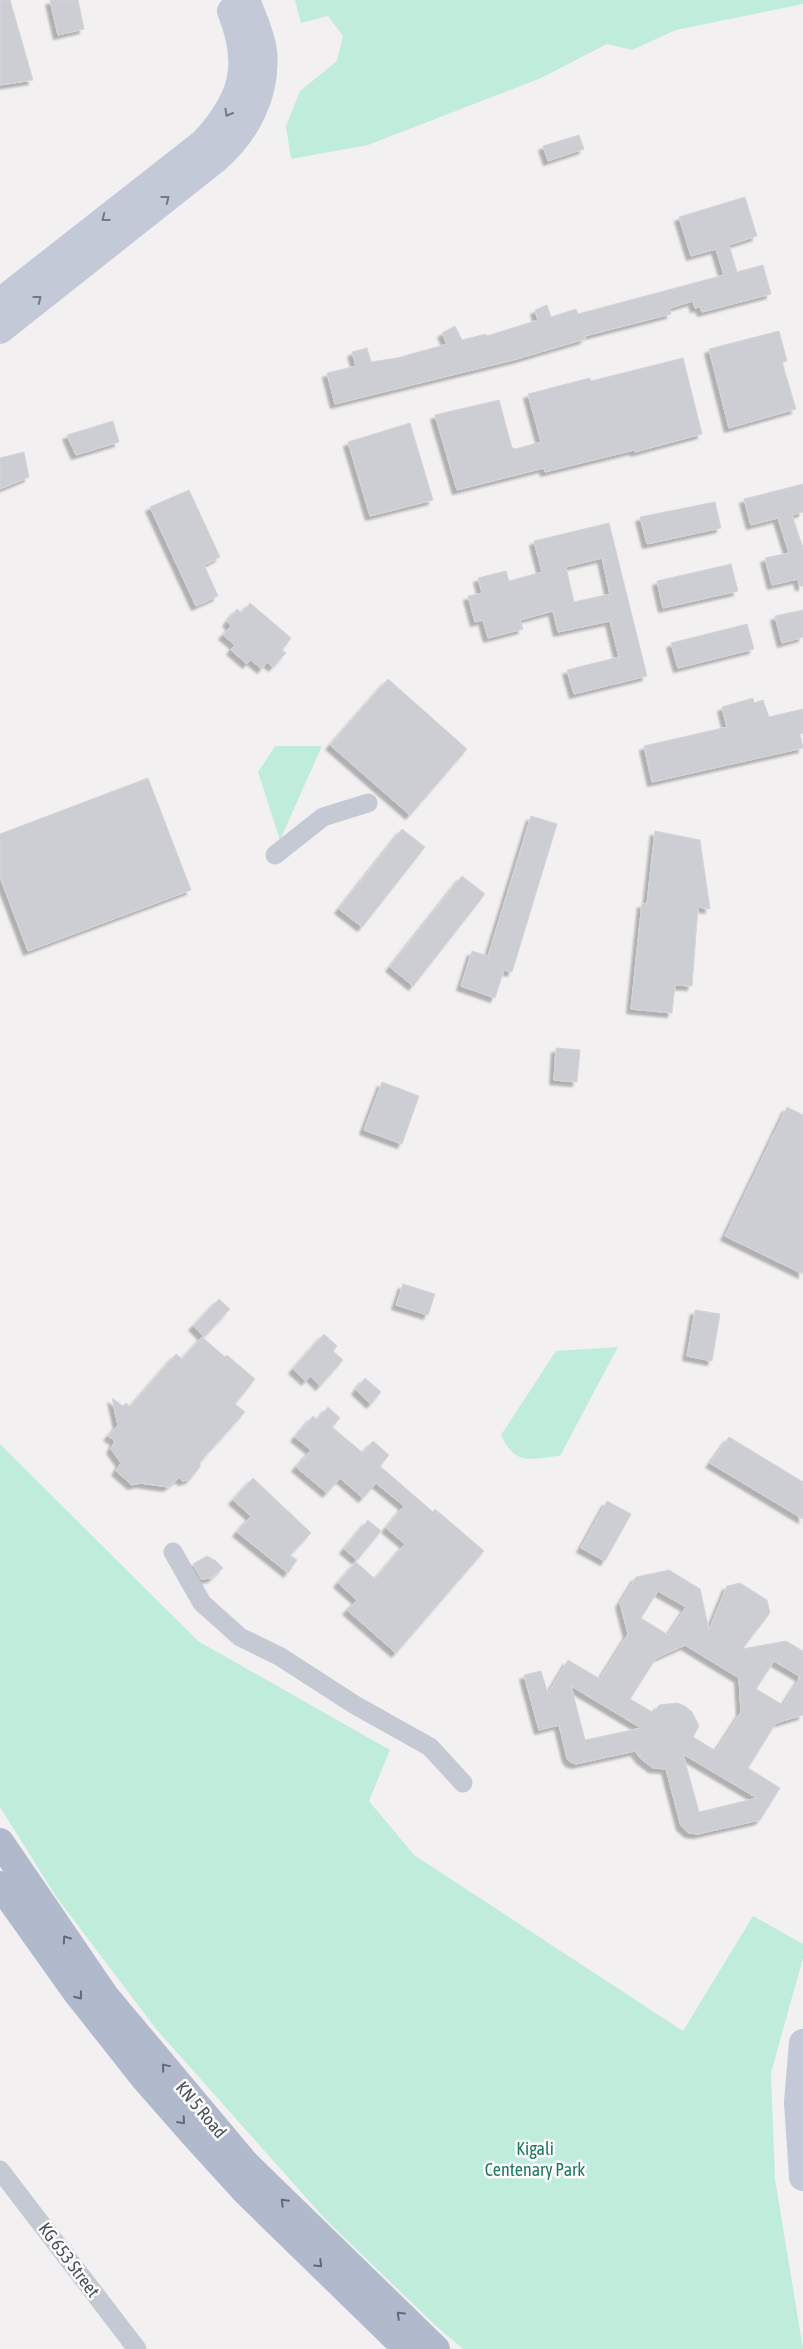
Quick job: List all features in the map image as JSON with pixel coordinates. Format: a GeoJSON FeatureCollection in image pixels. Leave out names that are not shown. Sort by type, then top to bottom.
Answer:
{"type":"FeatureCollection","features":[{"type":"Feature","properties":{"kind":"main road"},"geometry":{"type":"LineString","coordinates":[[0,330],[228,149],[246,123],[261,94],[252,80],[241,35],[227,0]]}},
{"type":"Feature","properties":{"kind":"main road"},"geometry":{"type":"LineString","coordinates":[[0,302],[204,142],[224,120],[237,97],[252,80],[262,50],[246,0]]}},
{"type":"Feature","properties":{"kind":"main road","name":"KN 5 Road"},"geometry":{"type":"LineString","coordinates":[[0,1842],[106,1996],[246,2164],[436,2349]]}},
{"type":"Feature","properties":{"kind":"main road","name":"KN 5 Road"},"geometry":{"type":"LineString","coordinates":[[0,1885],[77,1993],[145,2079],[247,2193],[407,2349]]}},
{"type":"Feature","properties":{"kind":"main road"},"geometry":{"type":"LineString","coordinates":[[803,2043],[798,2102],[803,2177]]}},
{"type":"Feature","properties":{"kind":"street"},"geometry":{"type":"LineString","coordinates":[[275,855],[323,817],[368,803]]}},
{"type":"Feature","properties":{"kind":"street"},"geometry":{"type":"LineString","coordinates":[[173,1552],[202,1603],[240,1638],[280,1656],[356,1705],[430,1747],[464,1783]]}},
{"type":"Feature","properties":{"kind":"street","name":"KG 653 Street"},"geometry":{"type":"LineString","coordinates":[[0,2170],[137,2349]]}},
{"type":"Feature","properties":{"kind":"green space"},"geometry":{"type":"Polygon","coordinates":[[[295,0],[803,0],[803,4],[676,30],[632,50],[607,44],[541,78],[368,145],[291,159],[286,126],[300,91],[337,61],[343,36],[328,16],[301,23],[295,0]]]}},
{"type":"Feature","properties":{"kind":"green space"},"geometry":{"type":"Polygon","coordinates":[[[275,746],[322,746],[280,840],[258,772],[275,746]]]}},
{"type":"Feature","properties":{"kind":"green space"},"geometry":{"type":"Polygon","coordinates":[[[618,1347],[560,1456],[532,1459],[518,1456],[512,1452],[501,1435],[556,1351],[618,1347]]]}},
{"type":"Feature","properties":{"kind":"green space","name":"Kigali Centenary Park"},"geometry":{"type":"Polygon","coordinates":[[[0,1444],[198,1641],[390,1750],[369,1801],[414,1855],[683,2031],[753,1916],[803,1944],[803,1958],[771,2073],[775,2179],[803,2349],[463,2349],[435,2325],[326,2220],[157,2030],[57,1898],[0,1807],[0,1444]]]}},
{"type":"Feature","properties":{"kind":"building"},"geometry":{"type":"Polygon","coordinates":[[[0,0],[10,0],[33,80],[0,85],[0,0]]]}},
{"type":"Feature","properties":{"kind":"building"},"geometry":{"type":"Polygon","coordinates":[[[50,0],[78,0],[84,29],[58,35],[50,0]]]}},
{"type":"Feature","properties":{"kind":"building"},"geometry":{"type":"Polygon","coordinates":[[[579,135],[584,149],[548,161],[543,146],[579,135]]]}},
{"type":"Feature","properties":{"kind":"building"},"geometry":{"type":"Polygon","coordinates":[[[745,197],[757,236],[729,245],[737,272],[763,265],[771,294],[702,312],[700,307],[695,308],[693,301],[670,308],[671,314],[585,336],[585,339],[517,359],[335,404],[327,373],[356,366],[352,352],[367,348],[371,362],[397,358],[447,344],[442,333],[455,326],[462,340],[486,334],[487,336],[538,320],[535,310],[547,305],[551,317],[576,309],[578,314],[724,275],[716,249],[691,256],[679,217],[745,197]]]}},
{"type":"Feature","properties":{"kind":"building"},"geometry":{"type":"Polygon","coordinates":[[[779,331],[787,361],[782,362],[796,409],[729,428],[709,349],[779,331]]]}},
{"type":"Feature","properties":{"kind":"building"},"geometry":{"type":"Polygon","coordinates":[[[683,358],[702,434],[635,452],[634,450],[545,472],[544,468],[457,490],[435,415],[499,400],[512,448],[515,449],[541,442],[528,394],[590,378],[591,381],[683,358]]]}},
{"type":"Feature","properties":{"kind":"building"},"geometry":{"type":"Polygon","coordinates":[[[113,421],[119,442],[76,455],[67,435],[113,421]]]}},
{"type":"Feature","properties":{"kind":"building"},"geometry":{"type":"Polygon","coordinates":[[[410,423],[433,500],[370,516],[348,442],[410,423]]]}},
{"type":"Feature","properties":{"kind":"building"},"geometry":{"type":"Polygon","coordinates":[[[24,452],[29,477],[0,489],[0,458],[24,452]]]}},
{"type":"Feature","properties":{"kind":"building"},"geometry":{"type":"Polygon","coordinates":[[[803,484],[803,512],[792,515],[803,548],[803,586],[800,586],[798,579],[772,585],[765,558],[789,553],[778,518],[751,525],[744,499],[803,484]]]}},
{"type":"Feature","properties":{"kind":"building"},"geometry":{"type":"Polygon","coordinates":[[[189,490],[220,557],[204,565],[218,596],[196,606],[150,507],[189,490]]]}},
{"type":"Feature","properties":{"kind":"building"},"geometry":{"type":"Polygon","coordinates":[[[715,502],[721,528],[647,544],[640,517],[715,502]]]}},
{"type":"Feature","properties":{"kind":"building"},"geometry":{"type":"Polygon","coordinates":[[[609,523],[647,676],[574,694],[567,670],[619,657],[610,621],[558,632],[553,611],[520,620],[523,629],[488,638],[483,620],[475,622],[468,596],[482,593],[478,578],[506,571],[509,581],[542,572],[534,541],[609,523]],[[602,558],[566,567],[574,602],[610,594],[602,558]]]}},
{"type":"Feature","properties":{"kind":"building"},"geometry":{"type":"Polygon","coordinates":[[[731,564],[738,591],[663,608],[657,581],[731,564]]]}},
{"type":"Feature","properties":{"kind":"building"},"geometry":{"type":"Polygon","coordinates":[[[250,603],[291,638],[282,650],[286,653],[273,667],[267,662],[262,669],[251,660],[247,664],[231,650],[235,645],[223,635],[231,626],[227,622],[237,609],[242,613],[250,603]]]}},
{"type":"Feature","properties":{"kind":"building"},"geometry":{"type":"Polygon","coordinates":[[[803,610],[803,637],[782,643],[775,616],[803,610]]]}},
{"type":"Feature","properties":{"kind":"building"},"geometry":{"type":"Polygon","coordinates":[[[747,624],[754,649],[678,668],[671,643],[747,624]]]}},
{"type":"Feature","properties":{"kind":"building"},"geometry":{"type":"Polygon","coordinates":[[[388,679],[467,749],[410,815],[330,745],[388,679]]]}},
{"type":"Feature","properties":{"kind":"building"},"geometry":{"type":"Polygon","coordinates":[[[753,698],[754,703],[763,700],[769,717],[803,709],[803,733],[800,734],[803,748],[652,782],[644,746],[727,727],[722,707],[753,698]]]}},
{"type":"Feature","properties":{"kind":"building"},"geometry":{"type":"Polygon","coordinates":[[[148,778],[191,890],[28,951],[0,877],[0,834],[148,778]]]}},
{"type":"Feature","properties":{"kind":"building"},"geometry":{"type":"Polygon","coordinates":[[[531,816],[557,824],[512,972],[504,970],[495,998],[461,986],[472,951],[488,956],[531,816]]]}},
{"type":"Feature","properties":{"kind":"building"},"geometry":{"type":"Polygon","coordinates":[[[402,829],[425,847],[362,927],[339,909],[402,829]]]}},
{"type":"Feature","properties":{"kind":"building"},"geometry":{"type":"Polygon","coordinates":[[[655,831],[700,840],[710,909],[698,907],[692,986],[675,985],[672,1013],[631,1009],[642,903],[647,904],[655,831]]]}},
{"type":"Feature","properties":{"kind":"building"},"geometry":{"type":"Polygon","coordinates":[[[462,876],[485,894],[413,986],[390,967],[462,876]]]}},
{"type":"Feature","properties":{"kind":"building"},"geometry":{"type":"Polygon","coordinates":[[[556,1048],[580,1050],[577,1082],[554,1080],[556,1048]]]}},
{"type":"Feature","properties":{"kind":"building"},"geometry":{"type":"Polygon","coordinates":[[[382,1082],[419,1096],[402,1144],[364,1130],[382,1082]]]}},
{"type":"Feature","properties":{"kind":"building"},"geometry":{"type":"Polygon","coordinates":[[[787,1107],[803,1115],[803,1274],[725,1236],[787,1107]]]}},
{"type":"Feature","properties":{"kind":"building"},"geometry":{"type":"Polygon","coordinates":[[[403,1284],[435,1294],[428,1315],[396,1305],[403,1284]]]}},
{"type":"Feature","properties":{"kind":"building"},"geometry":{"type":"Polygon","coordinates":[[[219,1299],[230,1309],[204,1337],[193,1326],[219,1299]]]}},
{"type":"Feature","properties":{"kind":"building"},"geometry":{"type":"Polygon","coordinates":[[[695,1310],[720,1314],[712,1361],[687,1356],[695,1310]]]}},
{"type":"Feature","properties":{"kind":"building"},"geometry":{"type":"Polygon","coordinates":[[[324,1334],[337,1346],[333,1351],[343,1360],[320,1386],[310,1376],[306,1381],[293,1369],[324,1334]]]}},
{"type":"Feature","properties":{"kind":"building"},"geometry":{"type":"Polygon","coordinates":[[[202,1337],[255,1379],[235,1404],[245,1412],[200,1462],[200,1467],[190,1479],[183,1481],[179,1478],[168,1487],[140,1483],[132,1485],[116,1471],[121,1463],[111,1449],[115,1441],[108,1436],[118,1425],[112,1398],[123,1406],[126,1403],[130,1407],[176,1354],[182,1359],[202,1337]]]}},
{"type":"Feature","properties":{"kind":"building"},"geometry":{"type":"Polygon","coordinates":[[[365,1378],[381,1392],[371,1404],[356,1390],[365,1378]]]}},
{"type":"Feature","properties":{"kind":"building"},"geometry":{"type":"Polygon","coordinates":[[[328,1407],[340,1418],[332,1427],[363,1453],[373,1441],[389,1455],[380,1466],[433,1512],[435,1509],[484,1551],[396,1653],[347,1610],[357,1600],[338,1583],[356,1562],[375,1579],[405,1544],[386,1528],[404,1506],[376,1483],[363,1498],[340,1478],[327,1493],[296,1467],[311,1450],[295,1437],[313,1416],[317,1420],[328,1407]]]}},
{"type":"Feature","properties":{"kind":"building"},"geometry":{"type":"Polygon","coordinates":[[[729,1437],[803,1482],[803,1519],[710,1463],[729,1437]]]}},
{"type":"Feature","properties":{"kind":"building"},"geometry":{"type":"Polygon","coordinates":[[[253,1478],[311,1533],[290,1555],[297,1560],[288,1573],[237,1532],[251,1516],[233,1500],[253,1478]]]}},
{"type":"Feature","properties":{"kind":"building"},"geometry":{"type":"Polygon","coordinates":[[[607,1501],[631,1514],[605,1561],[581,1548],[607,1501]]]}},
{"type":"Feature","properties":{"kind":"building"},"geometry":{"type":"Polygon","coordinates":[[[368,1520],[381,1531],[357,1560],[344,1549],[368,1520]]]}},
{"type":"Feature","properties":{"kind":"building"},"geometry":{"type":"Polygon","coordinates":[[[207,1556],[223,1568],[212,1578],[201,1579],[193,1564],[207,1556]]]}},
{"type":"Feature","properties":{"kind":"building"},"geometry":{"type":"Polygon","coordinates":[[[669,1570],[700,1589],[709,1630],[727,1586],[740,1583],[767,1600],[770,1613],[742,1649],[786,1641],[803,1651],[803,1715],[776,1723],[748,1768],[780,1788],[760,1820],[698,1834],[689,1833],[681,1826],[666,1769],[653,1768],[641,1759],[635,1751],[576,1764],[570,1762],[567,1758],[559,1725],[539,1730],[524,1675],[541,1671],[548,1694],[568,1660],[600,1679],[628,1634],[620,1603],[636,1577],[669,1570]],[[658,1591],[641,1618],[668,1635],[686,1607],[658,1591]],[[685,1645],[656,1658],[630,1699],[654,1713],[659,1705],[677,1703],[685,1706],[692,1712],[699,1726],[693,1737],[716,1751],[741,1712],[739,1678],[685,1645]],[[774,1661],[756,1689],[783,1705],[801,1677],[774,1661]],[[571,1686],[585,1740],[641,1728],[571,1686]],[[683,1754],[699,1812],[757,1798],[683,1754]]]}}]}
